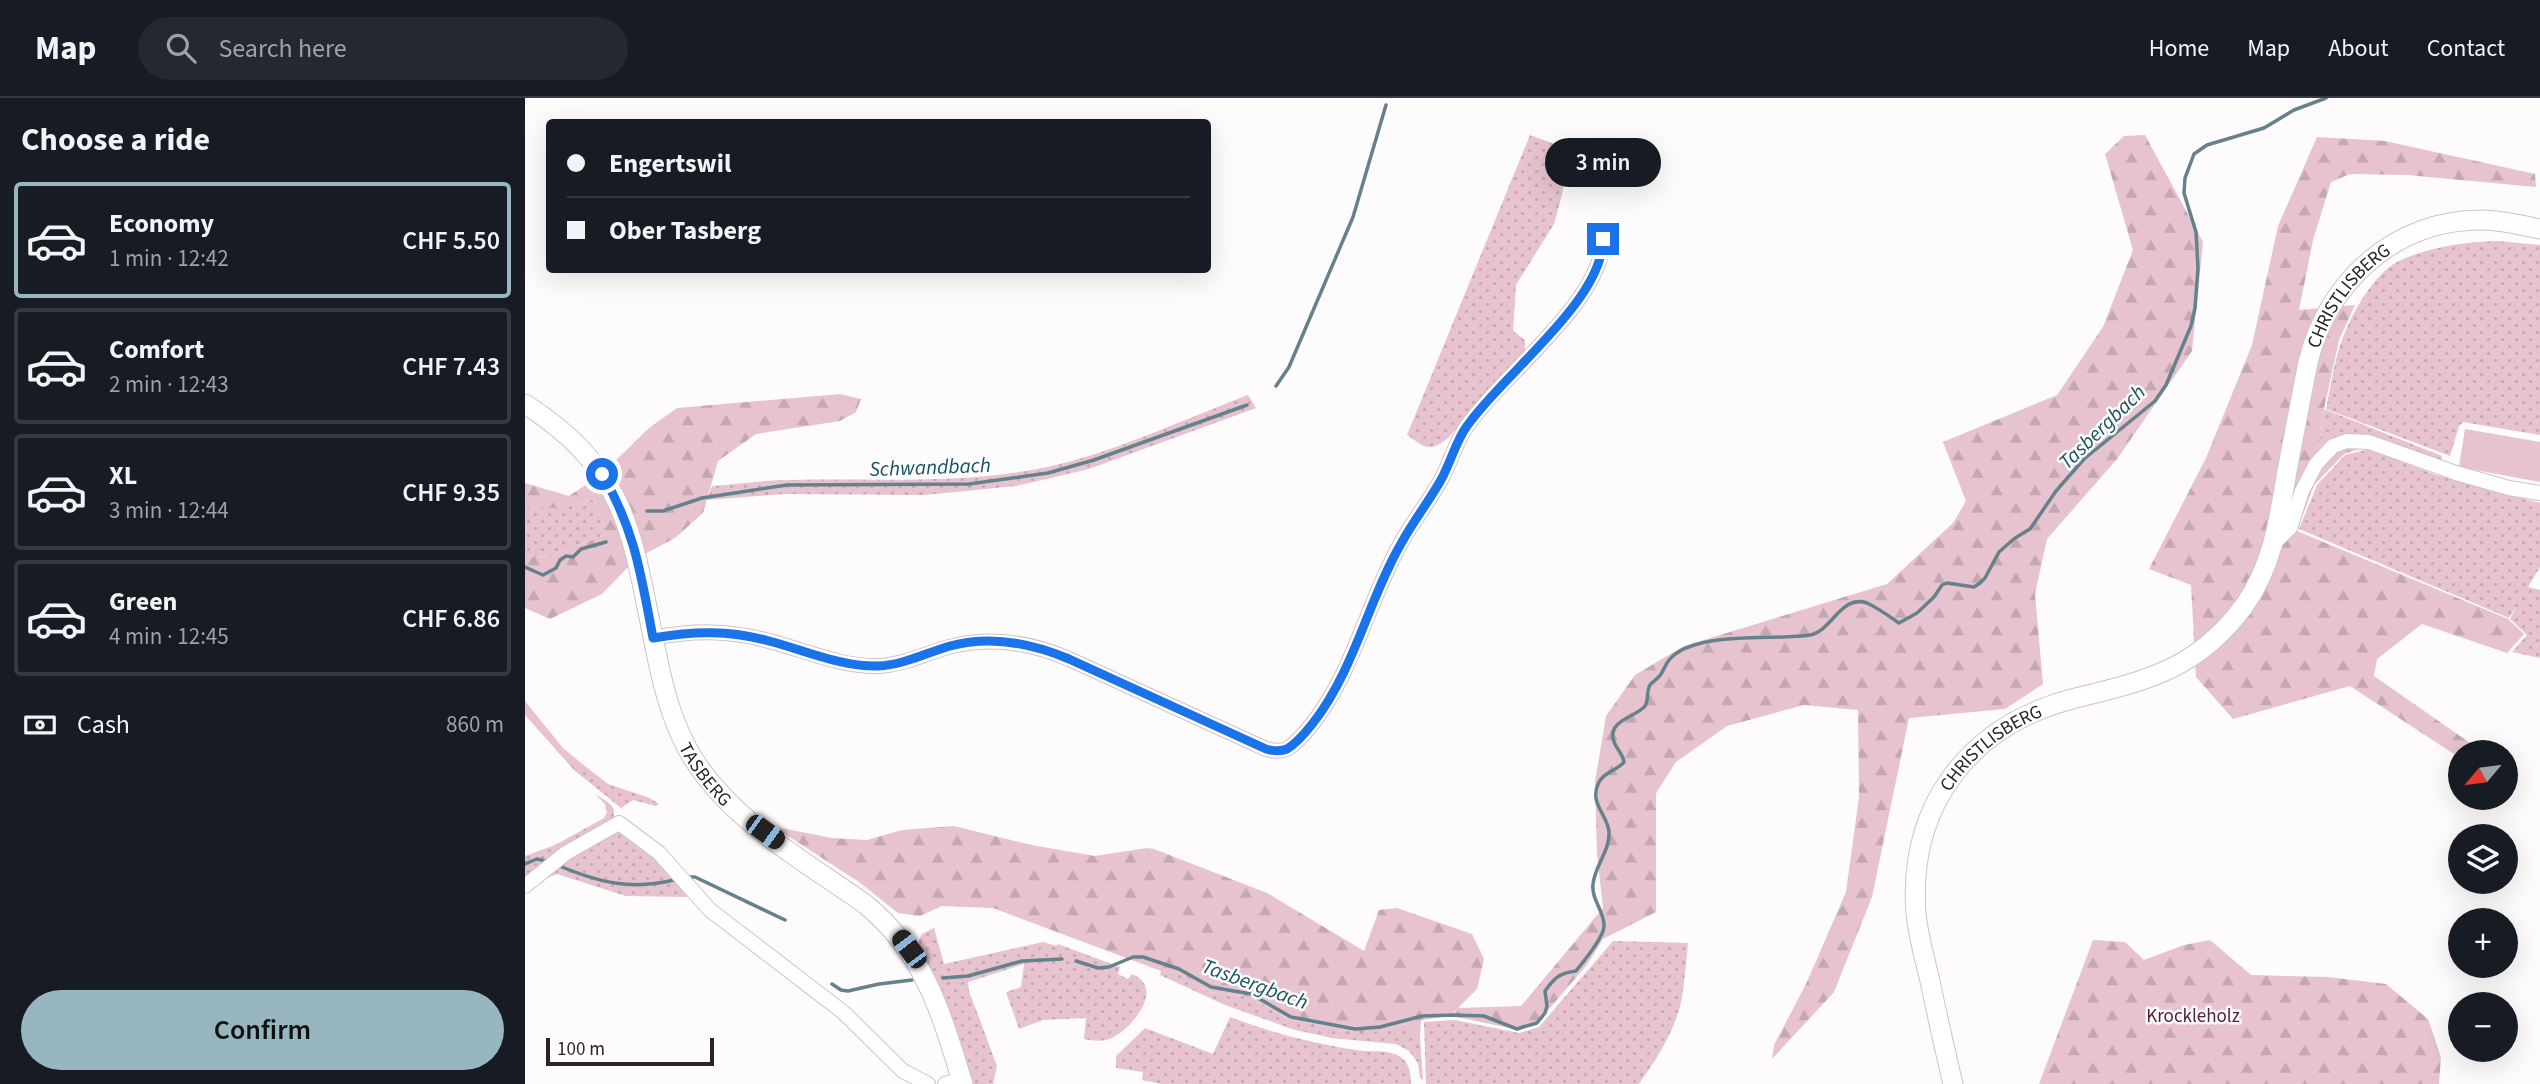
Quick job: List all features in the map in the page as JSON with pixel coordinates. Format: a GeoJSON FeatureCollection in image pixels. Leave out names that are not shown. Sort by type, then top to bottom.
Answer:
{"type":"FeatureCollection","features":[{"type":"Feature","properties":{"kind":"main road","name":"CHRISTLISBERG"},"geometry":{"type":"LineString","coordinates":[[1953,1084],[1921,945],[1916,898],[1924,835],[1942,789],[1957,768],[1996,733],[2021,718],[2070,700],[2151,678],[2173,668],[2222,631],[2243,606],[2260,579],[2274,543],[2312,344],[2331,303],[2367,261],[2410,234],[2439,225],[2493,220],[2540,229]]}},
{"type":"Feature","properties":{"kind":"main road","name":"TASBERG"},"geometry":{"type":"LineString","coordinates":[[525,404],[546,418],[597,466],[620,505],[638,557],[665,693],[687,748],[702,772],[743,816],[865,904],[885,920],[899,937],[921,967],[933,993],[956,1082]]}},
{"type":"Feature","properties":{"kind":"street"},"geometry":{"type":"LineString","coordinates":[[653,638],[686,632],[730,632],[866,666],[906,661],[966,642],[1015,642],[1069,659],[1266,749],[1287,749],[1306,732],[1334,693],[1395,554],[1441,479],[1465,428],[1488,399],[1555,330],[1575,303],[1595,272],[1603,249],[1603,239]]}},
{"type":"Feature","properties":{"kind":"street","name":"CHRISTLISBERG"},"geometry":{"type":"LineString","coordinates":[[2274,543],[2290,528],[2302,491],[2316,464],[2333,446],[2347,441],[2360,440],[2387,447],[2465,476],[2540,493]]}},
{"type":"Feature","properties":{"kind":"street"},"geometry":{"type":"LineString","coordinates":[[525,886],[560,857],[620,818],[710,909],[843,1012],[903,1071],[928,1084]]}},
{"type":"Feature","properties":{"kind":"green space"},"geometry":{"type":"Polygon","coordinates":[[[1530,135],[1565,148],[1563,191],[1554,224],[1516,285],[1513,331],[1525,340],[1525,353],[1447,439],[1427,447],[1407,435],[1530,135]]]}},
{"type":"Feature","properties":{"kind":"green space"},"geometry":{"type":"Polygon","coordinates":[[[2145,135],[2203,242],[2192,351],[2117,459],[2047,539],[2035,594],[2043,684],[2005,709],[1909,718],[1872,897],[1834,992],[1772,1059],[1774,1045],[1806,984],[1846,892],[1859,797],[1858,710],[1804,705],[1727,726],[1676,762],[1656,793],[1656,912],[1603,939],[1586,966],[1537,1023],[1519,1030],[1452,1016],[1458,1008],[1521,1006],[1603,908],[1597,854],[1595,782],[1606,716],[1635,675],[1684,646],[1887,584],[1953,523],[1966,501],[1943,442],[2057,395],[2103,327],[2133,250],[2105,154],[2124,136],[2145,135]]]}},
{"type":"Feature","properties":{"kind":"green space"},"geometry":{"type":"Polygon","coordinates":[[[2317,137],[2385,141],[2535,174],[2536,187],[2407,175],[2350,174],[2331,182],[2313,240],[2299,310],[2355,305],[2339,340],[2324,409],[2314,485],[2297,531],[2508,619],[2524,634],[2507,653],[2422,624],[2377,659],[2374,676],[2466,740],[2448,740],[2448,750],[2350,686],[2233,719],[2196,677],[2191,585],[2149,569],[2206,458],[2252,345],[2278,226],[2317,137]]]}},
{"type":"Feature","properties":{"kind":"green space"},"geometry":{"type":"Polygon","coordinates":[[[2497,241],[2540,245],[2540,435],[2463,422],[2459,426],[2450,456],[2326,409],[2337,356],[2346,330],[2364,296],[2388,268],[2433,249],[2497,241]]]}},
{"type":"Feature","properties":{"kind":"green space"},"geometry":{"type":"Polygon","coordinates":[[[840,394],[861,399],[856,412],[840,421],[756,434],[718,461],[703,513],[675,538],[643,555],[606,470],[649,428],[677,408],[840,394]]]}},
{"type":"Feature","properties":{"kind":"green space"},"geometry":{"type":"Polygon","coordinates":[[[1248,395],[1256,408],[1089,469],[1016,486],[924,495],[784,494],[707,500],[712,486],[782,480],[920,480],[1015,473],[1047,467],[1124,444],[1248,395]]]}},
{"type":"Feature","properties":{"kind":"green space"},"geometry":{"type":"Polygon","coordinates":[[[2324,409],[2442,456],[2436,473],[2368,446],[2344,454],[2314,485],[2324,409]]]}},
{"type":"Feature","properties":{"kind":"green space"},"geometry":{"type":"Polygon","coordinates":[[[2465,429],[2540,442],[2540,482],[2459,467],[2465,429]]]}},
{"type":"Feature","properties":{"kind":"green space"},"geometry":{"type":"Polygon","coordinates":[[[2369,449],[2436,475],[2540,503],[2540,567],[2528,587],[2540,590],[2540,658],[2512,652],[2527,635],[2510,619],[2517,606],[2509,618],[2299,529],[2317,485],[2345,455],[2369,449]]]}},
{"type":"Feature","properties":{"kind":"green space"},"geometry":{"type":"Polygon","coordinates":[[[596,478],[631,564],[602,594],[550,619],[525,608],[525,557],[551,556],[607,534],[594,499],[559,508],[525,508],[525,483],[569,496],[596,478]]]}},
{"type":"Feature","properties":{"kind":"green space"},"geometry":{"type":"Polygon","coordinates":[[[594,499],[607,534],[551,556],[525,557],[525,508],[559,508],[594,499]]]}},
{"type":"Feature","properties":{"kind":"green space"},"geometry":{"type":"Polygon","coordinates":[[[525,701],[563,748],[580,762],[580,770],[574,770],[525,715],[525,701]]]}},
{"type":"Feature","properties":{"kind":"green space"},"geometry":{"type":"Polygon","coordinates":[[[580,762],[608,784],[650,798],[659,804],[656,806],[633,800],[621,808],[574,770],[580,770],[580,762]]]}},
{"type":"Feature","properties":{"kind":"green space"},"geometry":{"type":"Polygon","coordinates":[[[595,794],[609,803],[614,810],[606,834],[617,832],[637,838],[667,868],[686,890],[688,897],[626,896],[557,874],[525,887],[525,856],[555,845],[604,818],[607,812],[605,804],[595,794]]]}},
{"type":"Feature","properties":{"kind":"green space"},"geometry":{"type":"Polygon","coordinates":[[[954,826],[1031,845],[1095,856],[1154,849],[1267,893],[1364,951],[1379,910],[1397,908],[1472,934],[1484,959],[1477,989],[1450,1016],[1421,1020],[1420,1036],[1405,1024],[1380,1032],[1354,1032],[1288,1019],[1250,997],[1209,992],[1179,973],[1161,971],[993,908],[942,906],[920,916],[898,913],[859,882],[785,834],[772,829],[867,840],[902,830],[954,826]]]}},
{"type":"Feature","properties":{"kind":"green space"},"geometry":{"type":"Polygon","coordinates":[[[934,928],[944,964],[1043,942],[1056,946],[1058,944],[1120,967],[1118,974],[1128,979],[1132,974],[1142,980],[1146,988],[1146,998],[1136,1017],[1120,1033],[1109,1039],[1095,1041],[1084,1039],[1086,1018],[1043,1020],[1019,1029],[1006,992],[1021,987],[1024,964],[968,982],[997,1066],[993,1084],[972,1084],[939,985],[919,949],[922,934],[934,928]]]}},
{"type":"Feature","properties":{"kind":"green space","name":"Krockleholz"},"geometry":{"type":"Polygon","coordinates":[[[2093,940],[2125,942],[2144,960],[2184,945],[2210,940],[2251,975],[2328,977],[2386,984],[2428,1019],[2441,1057],[2439,1084],[2039,1084],[2093,940]]]}},
{"type":"Feature","properties":{"kind":"green space"},"geometry":{"type":"Polygon","coordinates":[[[1613,941],[1688,943],[1682,997],[1675,1021],[1659,1054],[1639,1084],[1426,1084],[1424,1022],[1455,1020],[1519,1033],[1539,1027],[1613,941]]]}},
{"type":"Feature","properties":{"kind":"green space"},"geometry":{"type":"Polygon","coordinates":[[[1161,971],[1179,973],[1209,992],[1250,997],[1288,1019],[1354,1032],[1380,1032],[1405,1024],[1420,1036],[1423,1080],[1420,1078],[1418,1063],[1409,1051],[1396,1044],[1332,1038],[1295,1030],[1225,1005],[1160,975],[1161,971]]]}},
{"type":"Feature","properties":{"kind":"green space"},"geometry":{"type":"Polygon","coordinates":[[[1230,1017],[1308,1041],[1356,1050],[1393,1053],[1407,1064],[1411,1084],[1162,1084],[1142,1080],[1143,1072],[1116,1068],[1116,1056],[1145,1028],[1213,1054],[1230,1017]]]}},
{"type":"Feature","properties":{"kind":"waterway","name":"Tasbergbach"},"geometry":{"type":"LineString","coordinates":[[1076,961],[1098,968],[1109,967],[1133,957],[1143,957],[1179,969],[1211,987],[1251,994],[1291,1017],[1355,1029],[1380,1027],[1422,1016],[1484,1016],[1517,1029],[1537,1023],[1547,1006],[1545,991],[1558,976],[1576,971],[1603,930],[1603,920],[1593,884],[1609,832],[1597,803],[1596,789],[1601,779],[1624,762],[1614,741],[1615,727],[1645,706],[1650,685],[1669,660],[1697,644],[1715,640],[1810,635],[1825,627],[1843,608],[1858,602],[1871,605],[1899,623],[1917,613],[1942,585],[1947,583],[1974,587],[1980,583],[1999,552],[2030,529],[2056,491],[2084,459],[2155,401],[2166,385],[2191,326],[2195,308],[2198,268],[2196,232],[2184,193],[2185,178],[2194,154],[2207,145],[2264,128],[2294,110],[2326,98]]}},
{"type":"Feature","properties":{"kind":"waterway","name":"Schwandbach"},"geometry":{"type":"LineString","coordinates":[[1276,386],[1289,367],[1353,217],[1386,105]]}},
{"type":"Feature","properties":{"kind":"waterway","name":"Schwandbach"},"geometry":{"type":"LineString","coordinates":[[647,511],[663,511],[702,498],[787,485],[969,484],[1048,473],[1094,460],[1247,405]]}},
{"type":"Feature","properties":{"kind":"waterway","name":"Schwandbach"},"geometry":{"type":"LineString","coordinates":[[525,567],[543,575],[556,568],[566,556],[573,557],[581,549],[606,542]]}},
{"type":"Feature","properties":{"kind":"waterway","name":"Tasbergbach"},"geometry":{"type":"LineString","coordinates":[[525,864],[537,859],[550,862]]}},
{"type":"Feature","properties":{"kind":"waterway","name":"Tasbergbach"},"geometry":{"type":"LineString","coordinates":[[557,865],[602,881],[631,885],[678,879]]}},
{"type":"Feature","properties":{"kind":"waterway","name":"Tasbergbach"},"geometry":{"type":"LineString","coordinates":[[686,877],[695,877],[785,920]]}},
{"type":"Feature","properties":{"kind":"waterway","name":"Tasbergbach"},"geometry":{"type":"LineString","coordinates":[[943,978],[968,976],[1022,961],[1062,959]]}},
{"type":"Feature","properties":{"kind":"waterway"},"geometry":{"type":"LineString","coordinates":[[832,984],[848,991],[912,980]]}},
{"type":"Feature","properties":{"kind":"route"},"geometry":{"type":"LineString","coordinates":[[602,474],[629,527],[638,557],[653,638],[686,632],[730,632],[866,666],[906,661],[966,642],[1015,642],[1050,651],[1266,749],[1280,751],[1294,744],[1306,732],[1331,699],[1395,554],[1441,479],[1465,428],[1508,377],[1555,330],[1575,303],[1595,272],[1603,249],[1603,239]]}}]}
